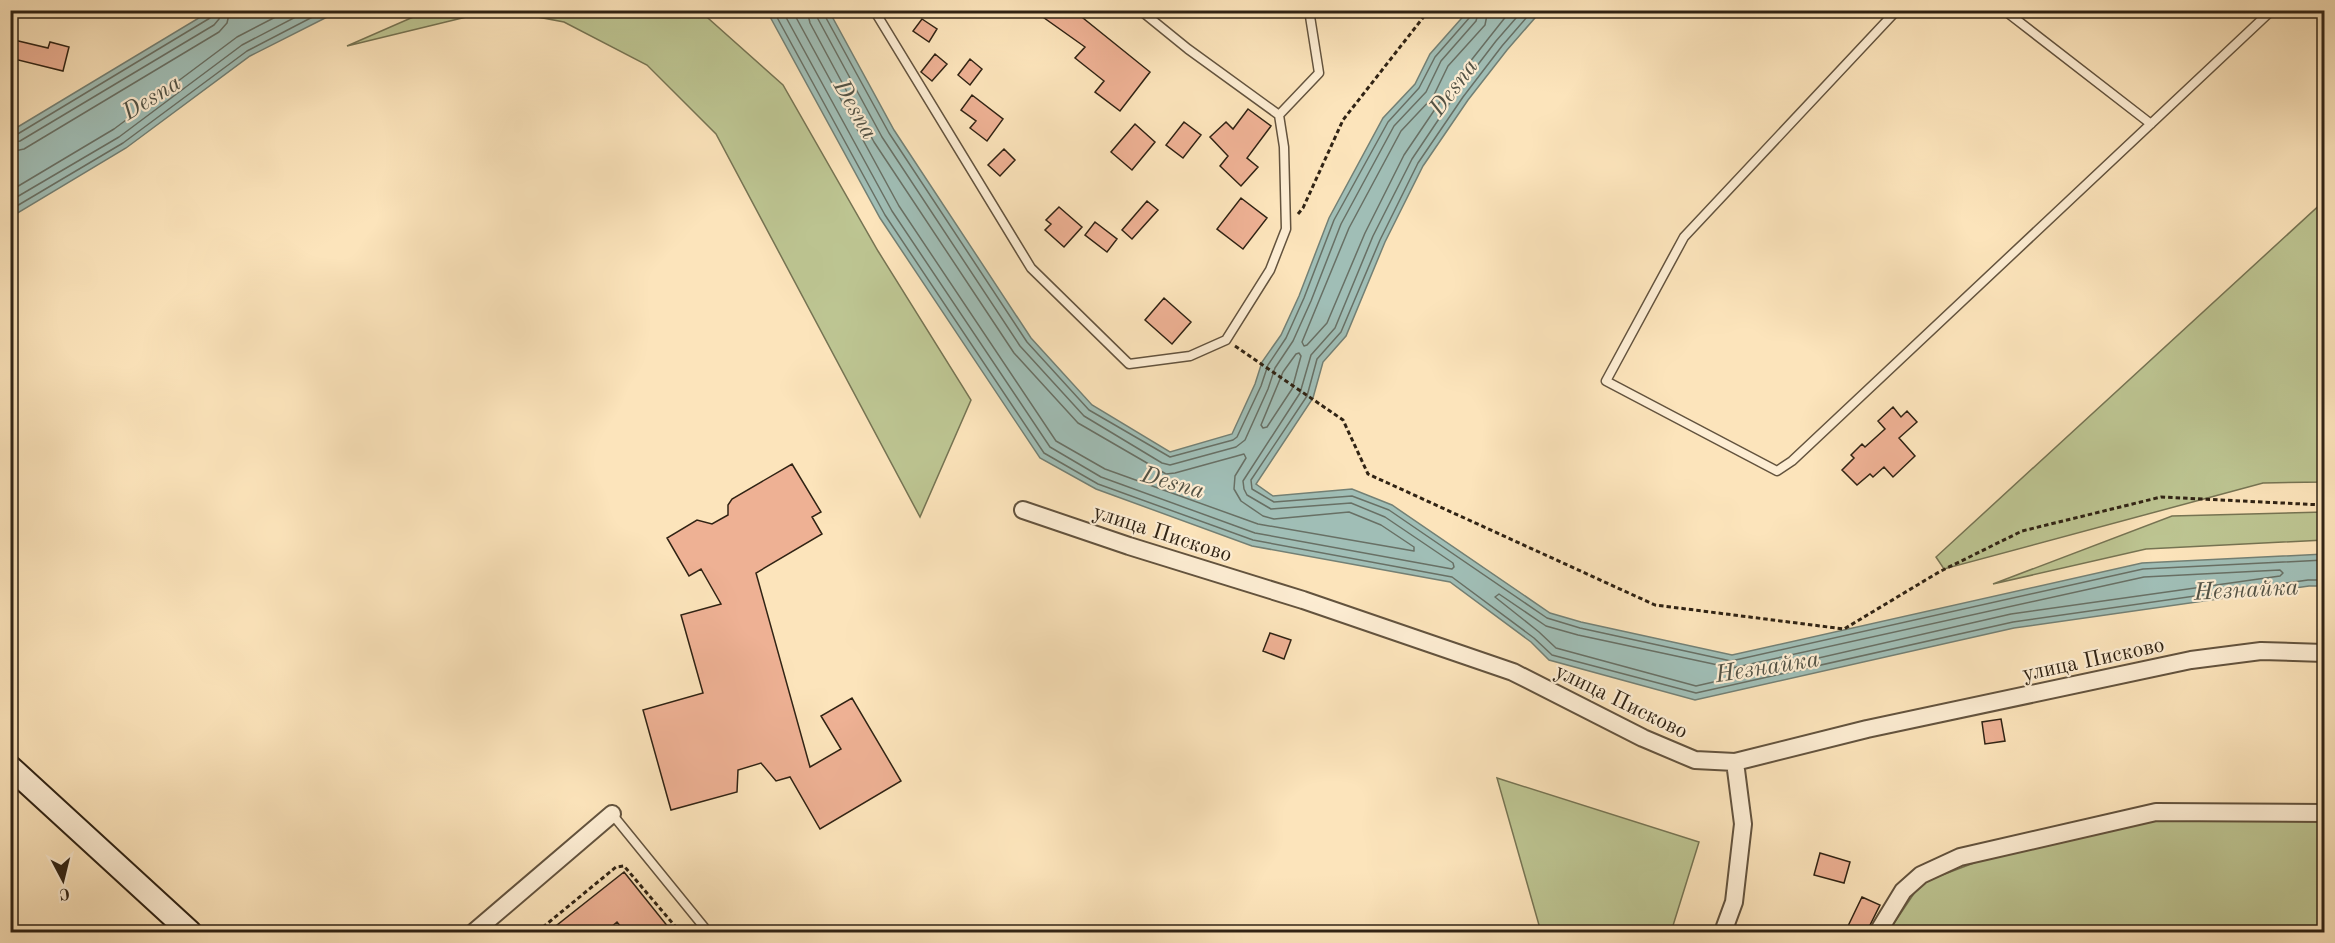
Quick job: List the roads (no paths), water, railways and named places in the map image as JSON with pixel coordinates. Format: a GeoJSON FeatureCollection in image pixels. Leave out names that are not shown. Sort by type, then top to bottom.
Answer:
{"type":"FeatureCollection","features":[{"type":"Feature","properties":{"kind":"street","name":"улица Писково"},"geometry":{"type":"LineString","coordinates":[[1023,510],[1129,546],[1304,600],[1513,672],[1642,738],[1695,760],[1735,762],[1868,729],[2191,660],[2261,651],[2325,653]]}},
{"type":"Feature","properties":{"kind":"street"},"geometry":{"type":"LineString","coordinates":[[1723,933],[1734,902],[1743,824],[1735,762]]}},
{"type":"Feature","properties":{"kind":"street"},"geometry":{"type":"LineString","coordinates":[[10,767],[190,933]]}},
{"type":"Feature","properties":{"kind":"street"},"geometry":{"type":"LineString","coordinates":[[1878,933],[1903,891],[1921,875],[1960,858],[2156,812],[2325,813]]}},
{"type":"Feature","properties":{"kind":"street"},"geometry":{"type":"LineString","coordinates":[[474,933],[612,814]]}},
{"type":"Feature","properties":{"kind":"lane"},"geometry":{"type":"LineString","coordinates":[[874,10],[1031,268],[1129,364],[1190,356],[1226,340],[1270,270],[1286,229],[1284,147],[1279,115],[1188,49],[1140,10]]}},
{"type":"Feature","properties":{"kind":"lane"},"geometry":{"type":"LineString","coordinates":[[1279,115],[1318,73],[1309,10]]}},
{"type":"Feature","properties":{"kind":"lane"},"geometry":{"type":"LineString","coordinates":[[1897,10],[1684,237],[1606,381],[1777,471],[1792,461],[2272,10]]}},
{"type":"Feature","properties":{"kind":"lane"},"geometry":{"type":"LineString","coordinates":[[2004,10],[2151,124]]}},
{"type":"Feature","properties":{"kind":"lane"},"geometry":{"type":"LineString","coordinates":[[612,814],[708,933]]}},
{"type":"Feature","properties":{"kind":"water","name":"Desna"},"geometry":{"type":"Polygon","coordinates":[[[212,10],[339,11],[250,56],[126,148],[11,217],[11,131],[212,10]]]}},
{"type":"Feature","properties":{"kind":"water"},"geometry":{"type":"Polygon","coordinates":[[[763,11],[829,11],[894,130],[1031,338],[1092,405],[1170,452],[1232,434],[1255,384],[1262,362],[1281,335],[1299,296],[1329,218],[1383,118],[1415,84],[1430,54],[1468,11],[1541,11],[1468,100],[1423,166],[1385,242],[1346,336],[1323,362],[1313,398],[1256,484],[1273,496],[1352,489],[1392,505],[1550,613],[1732,655],[2142,563],[2324,554],[2324,586],[2309,586],[2014,628],[1695,700],[1549,660],[1531,642],[1450,582],[1252,546],[1096,489],[1040,458],[880,218],[769,15],[763,11]]]}},
{"type":"Feature","properties":{"kind":"water label","name":"Незнайка"},"geometry":{"type":"Point","coordinates":[2246,589]}},
{"type":"Feature","properties":{"kind":"water label","name":"Незнайка"},"geometry":{"type":"Point","coordinates":[1767,666]}}]}
